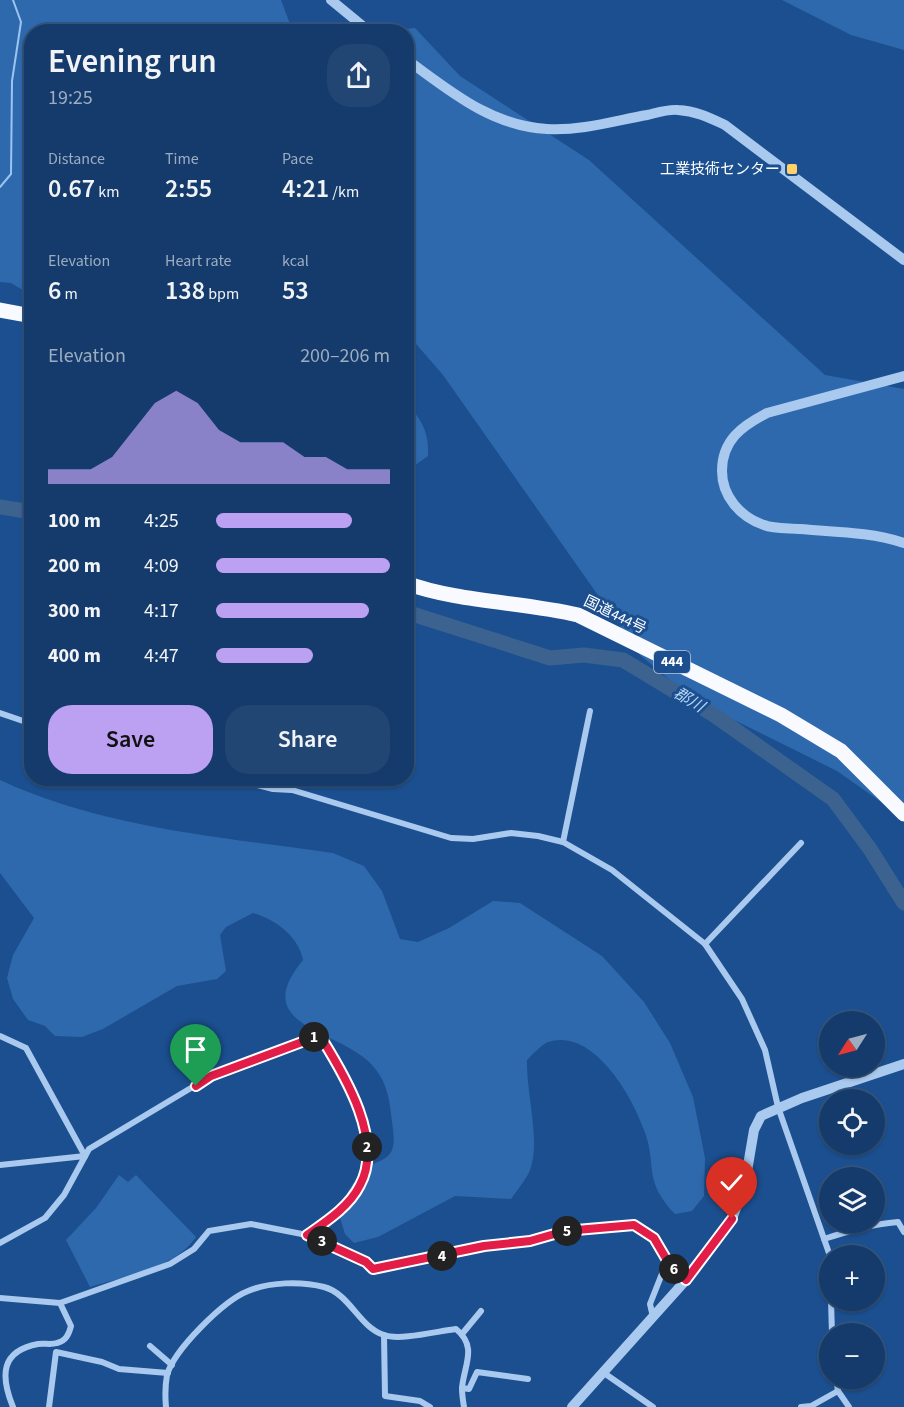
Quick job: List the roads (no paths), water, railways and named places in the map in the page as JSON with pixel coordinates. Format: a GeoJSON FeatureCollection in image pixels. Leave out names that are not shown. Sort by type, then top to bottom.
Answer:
{"type":"FeatureCollection","features":[{"type":"Feature","properties":{"kind":"highway"},"geometry":{"type":"LineString","coordinates":[[0,310],[24,314]]}},
{"type":"Feature","properties":{"kind":"highway","name":"国道444号"},"geometry":{"type":"LineString","coordinates":[[414,586],[429,591],[543,606],[578,615],[781,715],[841,751],[904,814]]}},
{"type":"Feature","properties":{"kind":"street"},"geometry":{"type":"LineString","coordinates":[[331,0],[360,24]]}},
{"type":"Feature","properties":{"kind":"street"},"geometry":{"type":"LineString","coordinates":[[414,65],[462,100],[489,115],[517,124],[546,129],[572,129],[676,110],[701,114],[725,125],[904,260]]}},
{"type":"Feature","properties":{"kind":"street"},"geometry":{"type":"LineString","coordinates":[[904,376],[757,418],[735,433],[724,452],[722,470],[724,487],[734,505],[747,518],[765,526],[885,537],[904,543]]}},
{"type":"Feature","properties":{"kind":"street"},"geometry":{"type":"LineString","coordinates":[[563,842],[590,711]]}},
{"type":"Feature","properties":{"kind":"street"},"geometry":{"type":"LineString","coordinates":[[0,713],[24,721]]}},
{"type":"Feature","properties":{"kind":"street"},"geometry":{"type":"LineString","coordinates":[[261,786],[292,790],[451,838],[473,839],[511,833],[563,842],[612,870],[705,944],[742,999],[765,1050],[778,1107],[826,1245]]}},
{"type":"Feature","properties":{"kind":"street"},"geometry":{"type":"LineString","coordinates":[[292,790],[293,786]]}},
{"type":"Feature","properties":{"kind":"street"},"geometry":{"type":"LineString","coordinates":[[705,944],[801,843]]}},
{"type":"Feature","properties":{"kind":"street"},"geometry":{"type":"LineString","coordinates":[[0,1036],[26,1048],[85,1156]]}},
{"type":"Feature","properties":{"kind":"street"},"geometry":{"type":"LineString","coordinates":[[0,1243],[45,1218],[64,1195],[89,1149],[211,1076],[318,1036],[351,1089],[367,1140],[367,1162],[361,1184],[346,1205],[307,1235]]}},
{"type":"Feature","properties":{"kind":"street"},"geometry":{"type":"LineString","coordinates":[[572,1407],[686,1280],[732,1219],[744,1184],[754,1130],[761,1116],[778,1107],[904,1064]]}},
{"type":"Feature","properties":{"kind":"street"},"geometry":{"type":"LineString","coordinates":[[0,1165],[85,1156]]}},
{"type":"Feature","properties":{"kind":"street"},"geometry":{"type":"LineString","coordinates":[[824,1239],[869,1225],[898,1222],[904,1232]]}},
{"type":"Feature","properties":{"kind":"street"},"geometry":{"type":"LineString","coordinates":[[0,1298],[60,1303],[170,1264],[194,1249],[209,1231],[251,1224],[307,1235],[366,1262],[373,1269],[484,1246],[530,1241],[565,1231],[634,1225],[654,1238],[668,1261],[686,1280]]}},
{"type":"Feature","properties":{"kind":"street"},"geometry":{"type":"LineString","coordinates":[[653,1317],[650,1304],[668,1261]]}},
{"type":"Feature","properties":{"kind":"street"},"geometry":{"type":"LineString","coordinates":[[166,1407],[164,1393],[168,1374],[193,1336],[244,1292],[264,1285],[326,1287],[341,1296],[370,1326],[384,1335],[456,1329],[462,1334],[470,1354],[462,1388],[464,1407]]}},
{"type":"Feature","properties":{"kind":"street"},"geometry":{"type":"LineString","coordinates":[[13,1407],[2,1385],[5,1364],[10,1355],[39,1344],[57,1343],[69,1334],[70,1318],[60,1303]]}},
{"type":"Feature","properties":{"kind":"street"},"geometry":{"type":"LineString","coordinates":[[462,1334],[481,1311]]}},
{"type":"Feature","properties":{"kind":"street"},"geometry":{"type":"LineString","coordinates":[[384,1335],[385,1396],[420,1401],[430,1407]]}},
{"type":"Feature","properties":{"kind":"street"},"geometry":{"type":"LineString","coordinates":[[150,1346],[172,1365]]}},
{"type":"Feature","properties":{"kind":"street"},"geometry":{"type":"LineString","coordinates":[[49,1407],[56,1352],[102,1362],[119,1370],[168,1374]]}},
{"type":"Feature","properties":{"kind":"street"},"geometry":{"type":"LineString","coordinates":[[462,1388],[469,1389],[477,1372],[528,1379]]}},
{"type":"Feature","properties":{"kind":"street"},"geometry":{"type":"LineString","coordinates":[[604,1373],[653,1407]]}},
{"type":"Feature","properties":{"kind":"street"},"geometry":{"type":"LineString","coordinates":[[801,1407],[811,1406],[838,1391],[849,1407]]}},
{"type":"Feature","properties":{"kind":"waterway"},"geometry":{"type":"LineString","coordinates":[[0,187],[11,174],[12,81],[21,22],[13,0]]}},
{"type":"Feature","properties":{"kind":"waterway","name":"郡川"},"geometry":{"type":"LineString","coordinates":[[0,507],[24,511]]}},
{"type":"Feature","properties":{"kind":"waterway","name":"郡川"},"geometry":{"type":"LineString","coordinates":[[414,615],[550,658],[584,655],[623,660],[714,715],[833,799],[870,849],[904,903]]}},
{"type":"Feature","properties":{"kind":"place","name":"工業技術センター"},"geometry":{"type":"Point","coordinates":[792,169]}}]}
